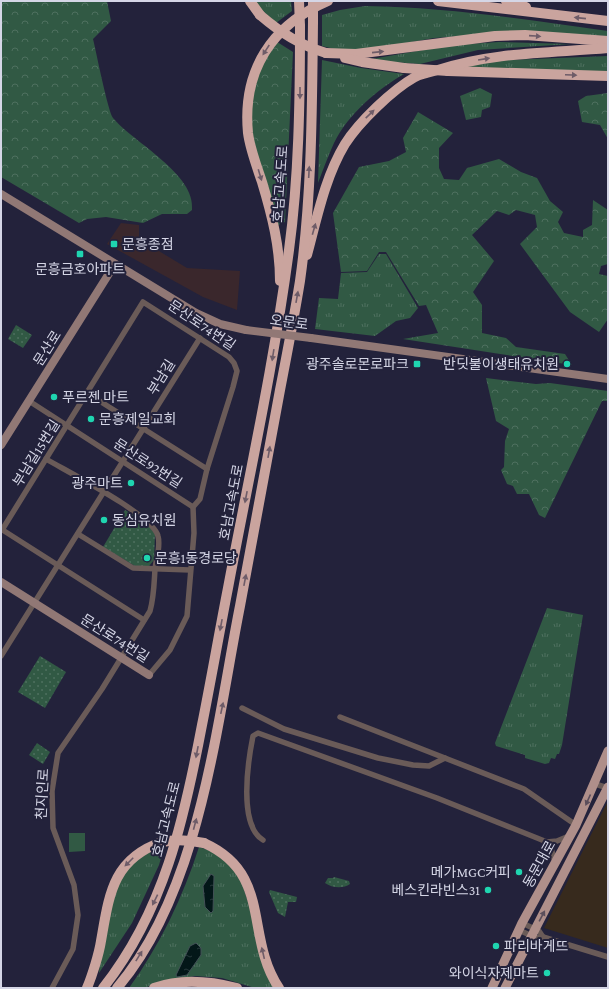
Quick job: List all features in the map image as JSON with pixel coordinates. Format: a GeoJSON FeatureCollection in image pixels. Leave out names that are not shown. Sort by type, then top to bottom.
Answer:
{"type":"FeatureCollection","features":[{"type":"Feature","properties":{"kind":"highway"},"geometry":{"type":"LineString","coordinates":[[250,1],[260,15],[276,30],[290,39],[303,46],[362,62],[404,68],[448,71],[608,76]]}},
{"type":"Feature","properties":{"kind":"highway","name":"호남고속도로"},"geometry":{"type":"LineString","coordinates":[[103,988],[134,940],[157,898],[177,839],[196,754],[268,390],[290,248],[300,108],[299,1]]}},
{"type":"Feature","properties":{"kind":"highway","name":"호남고속도로"},"geometry":{"type":"LineString","coordinates":[[117,988],[149,941],[166,908],[189,848],[204,791],[223,704],[300,280],[311,132],[313,1]]}},
{"type":"Feature","properties":{"kind":"highway"},"geometry":{"type":"LineString","coordinates":[[280,317],[280,266],[278,243],[271,210],[248,134],[247,109],[250,89],[260,60],[266,48],[279,32],[307,10],[328,1]]}},
{"type":"Feature","properties":{"kind":"highway"},"geometry":{"type":"LineString","coordinates":[[438,1],[608,22]]}},
{"type":"Feature","properties":{"kind":"highway"},"geometry":{"type":"LineString","coordinates":[[506,1],[552,15]]}},
{"type":"Feature","properties":{"kind":"highway"},"geometry":{"type":"LineString","coordinates":[[326,53],[356,54],[495,36],[525,35],[608,41]]}},
{"type":"Feature","properties":{"kind":"highway"},"geometry":{"type":"LineString","coordinates":[[300,280],[322,200],[345,144],[361,123],[384,101],[415,77],[458,63],[497,57],[608,48]]}},
{"type":"Feature","properties":{"kind":"highway"},"geometry":{"type":"LineString","coordinates":[[87,988],[101,943],[107,900],[114,882],[130,860],[151,846],[162,842],[184,840],[204,843],[214,847],[234,862],[246,880],[254,906],[265,960],[280,988]]}},
{"type":"Feature","properties":{"kind":"highway"},"geometry":{"type":"LineString","coordinates":[[154,988],[182,981],[213,982],[237,988]]}},
{"type":"Feature","properties":{"kind":"main road","name":"오문로"},"geometry":{"type":"LineString","coordinates":[[1,194],[115,264],[210,320],[220,324],[246,330],[608,379]]}},
{"type":"Feature","properties":{"kind":"main road","name":"문산로"},"geometry":{"type":"LineString","coordinates":[[1,445],[115,264]]}},
{"type":"Feature","properties":{"kind":"main road","name":"문산로74번길"},"geometry":{"type":"LineString","coordinates":[[1,582],[149,675]]}},
{"type":"Feature","properties":{"kind":"main road","name":"동문대로"},"geometry":{"type":"LineString","coordinates":[[492,988],[520,926],[556,864],[576,825],[608,751]]}},
{"type":"Feature","properties":{"kind":"main road","name":"동문대로"},"geometry":{"type":"LineString","coordinates":[[505,988],[608,788]]}},
{"type":"Feature","properties":{"kind":"street","name":"문산로74번길"},"geometry":{"type":"LineString","coordinates":[[143,302],[229,357],[234,362],[237,371],[207,469],[200,499],[194,506],[194,533],[187,616],[170,650],[149,675]]}},
{"type":"Feature","properties":{"kind":"street","name":"부남길15번길"},"geometry":{"type":"LineString","coordinates":[[58,566],[1,529],[67,426],[143,302]]}},
{"type":"Feature","properties":{"kind":"street","name":"부남길"},"geometry":{"type":"LineString","coordinates":[[1,656],[200,338]]}},
{"type":"Feature","properties":{"kind":"street"},"geometry":{"type":"LineString","coordinates":[[87,393],[207,469]]}},
{"type":"Feature","properties":{"kind":"street","name":"문산로92번길"},"geometry":{"type":"LineString","coordinates":[[29,401],[194,506]]}},
{"type":"Feature","properties":{"kind":"street"},"geometry":{"type":"LineString","coordinates":[[46,459],[103,493]]}},
{"type":"Feature","properties":{"kind":"street","name":"천지인로"},"geometry":{"type":"LineString","coordinates":[[52,988],[73,949],[78,915],[74,885],[53,828],[52,791],[55,766],[61,748],[102,689],[150,612],[153,600],[155,568],[159,542],[153,526],[128,507],[103,493]]}},
{"type":"Feature","properties":{"kind":"street"},"geometry":{"type":"LineString","coordinates":[[78,534],[134,568],[190,570]]}},
{"type":"Feature","properties":{"kind":"street"},"geometry":{"type":"LineString","coordinates":[[58,566],[144,620]]}},
{"type":"Feature","properties":{"kind":"street"},"geometry":{"type":"LineString","coordinates":[[242,708],[284,729],[378,758],[412,765],[430,766],[445,758]]}},
{"type":"Feature","properties":{"kind":"street"},"geometry":{"type":"LineString","coordinates":[[340,717],[524,789],[576,825]]}},
{"type":"Feature","properties":{"kind":"street"},"geometry":{"type":"LineString","coordinates":[[263,840],[253,830],[247,789],[247,770],[252,736],[258,733],[437,798],[547,842],[557,841],[571,835]]}},
{"type":"Feature","properties":{"kind":"street"},"geometry":{"type":"LineString","coordinates":[[595,784],[608,788]]}},
{"type":"Feature","properties":{"kind":"street"},"geometry":{"type":"LineString","coordinates":[[547,842],[551,848],[556,864]]}},
{"type":"Feature","properties":{"kind":"street"},"geometry":{"type":"LineString","coordinates":[[520,926],[533,932],[536,938],[543,937],[608,957]]}},
{"type":"Feature","properties":{"kind":"shaded area"},"geometry":{"type":"Polygon","coordinates":[[[121,223],[139,225],[139,239],[187,268],[240,271],[237,310],[203,297],[107,244],[121,223]]]}},
{"type":"Feature","properties":{"kind":"shaded area"},"geometry":{"type":"Polygon","coordinates":[[[608,801],[608,948],[544,928],[608,801]]]}},
{"type":"Feature","properties":{"kind":"green space"},"geometry":{"type":"Polygon","coordinates":[[[1,1],[107,1],[111,21],[93,39],[105,94],[113,118],[174,172],[184,184],[191,197],[192,210],[187,214],[162,214],[143,223],[106,217],[87,219],[79,223],[1,177],[1,1]]]}},
{"type":"Feature","properties":{"kind":"green space"},"geometry":{"type":"Polygon","coordinates":[[[255,1],[291,1],[292,11],[276,23],[259,7],[255,1]]]}},
{"type":"Feature","properties":{"kind":"green space"},"geometry":{"type":"Polygon","coordinates":[[[365,6],[456,11],[608,31],[608,36],[509,33],[434,38],[362,51],[346,52],[322,46],[322,15],[340,10],[365,6]]]}},
{"type":"Feature","properties":{"kind":"green space"},"geometry":{"type":"Polygon","coordinates":[[[274,40],[293,52],[285,222],[278,225],[256,159],[252,142],[249,108],[253,85],[274,40]]]}},
{"type":"Feature","properties":{"kind":"green space"},"geometry":{"type":"Polygon","coordinates":[[[499,42],[571,44],[478,50],[420,64],[366,60],[451,45],[499,42]]]}},
{"type":"Feature","properties":{"kind":"green space"},"geometry":{"type":"Polygon","coordinates":[[[608,56],[608,73],[457,68],[484,61],[608,56]]]}},
{"type":"Feature","properties":{"kind":"green space"},"geometry":{"type":"Polygon","coordinates":[[[322,60],[361,68],[404,74],[384,87],[364,103],[347,122],[334,143],[318,183],[322,60]]]}},
{"type":"Feature","properties":{"kind":"green space"},"geometry":{"type":"Polygon","coordinates":[[[480,88],[492,94],[490,107],[482,110],[481,117],[466,120],[460,96],[480,88]]]}},
{"type":"Feature","properties":{"kind":"green space"},"geometry":{"type":"Polygon","coordinates":[[[608,93],[608,139],[600,125],[582,122],[578,101],[586,96],[608,93]]]}},
{"type":"Feature","properties":{"kind":"green space"},"geometry":{"type":"Polygon","coordinates":[[[418,112],[453,133],[439,148],[439,168],[444,179],[459,180],[467,168],[499,159],[521,172],[537,178],[550,201],[563,212],[558,222],[564,233],[583,237],[583,230],[592,225],[593,200],[608,210],[608,264],[601,266],[599,274],[608,276],[608,319],[599,332],[570,312],[520,244],[537,227],[535,215],[516,210],[509,215],[497,211],[472,235],[494,261],[473,292],[482,305],[482,333],[506,338],[516,347],[565,354],[572,365],[403,339],[438,333],[426,305],[419,306],[386,252],[379,252],[367,271],[341,272],[333,213],[359,167],[389,161],[406,152],[403,138],[418,112]]]}},
{"type":"Feature","properties":{"kind":"green space"},"geometry":{"type":"Polygon","coordinates":[[[379,254],[386,254],[418,308],[410,318],[396,321],[375,336],[315,329],[319,298],[338,299],[341,273],[367,272],[379,254]]]}},
{"type":"Feature","properties":{"kind":"green space"},"geometry":{"type":"Polygon","coordinates":[[[16,325],[32,335],[23,348],[8,339],[16,325]]]}},
{"type":"Feature","properties":{"kind":"green space"},"geometry":{"type":"Polygon","coordinates":[[[486,378],[536,384],[550,383],[608,391],[608,401],[602,401],[545,518],[539,515],[529,494],[517,494],[513,486],[507,484],[501,470],[504,467],[505,441],[509,429],[496,421],[486,378]]]}},
{"type":"Feature","properties":{"kind":"green space"},"geometry":{"type":"Polygon","coordinates":[[[125,510],[146,523],[155,534],[154,560],[149,566],[135,566],[103,547],[125,510]]]}},
{"type":"Feature","properties":{"kind":"green space"},"geometry":{"type":"Polygon","coordinates":[[[547,608],[583,615],[562,745],[559,754],[557,754],[555,759],[551,758],[549,763],[545,764],[525,758],[525,755],[496,746],[495,743],[547,608]]]}},
{"type":"Feature","properties":{"kind":"green space"},"geometry":{"type":"Polygon","coordinates":[[[40,656],[66,672],[45,708],[18,692],[40,656]]]}},
{"type":"Feature","properties":{"kind":"green space"},"geometry":{"type":"Polygon","coordinates":[[[37,743],[50,752],[43,764],[29,755],[37,743]]]}},
{"type":"Feature","properties":{"kind":"green space"},"geometry":{"type":"Polygon","coordinates":[[[69,833],[85,833],[85,851],[69,852],[69,833]]]}},
{"type":"Feature","properties":{"kind":"green space"},"geometry":{"type":"Polygon","coordinates":[[[166,841],[159,865],[132,923],[99,973],[104,917],[121,871],[166,841]]]}},
{"type":"Feature","properties":{"kind":"green space"},"geometry":{"type":"Polygon","coordinates":[[[199,847],[217,853],[238,871],[276,988],[255,988],[222,978],[195,976],[158,982],[145,988],[129,988],[151,955],[170,920],[186,884],[199,847]]]}},
{"type":"Feature","properties":{"kind":"green space"},"geometry":{"type":"Polygon","coordinates":[[[334,877],[349,881],[350,884],[344,887],[338,887],[325,883],[328,878],[334,877]]]}},
{"type":"Feature","properties":{"kind":"green space"},"geometry":{"type":"Polygon","coordinates":[[[270,890],[297,897],[296,902],[288,902],[285,917],[278,913],[269,892],[270,890]]]}},
{"type":"Feature","properties":{"kind":"water"},"geometry":{"type":"Polygon","coordinates":[[[211,874],[214,876],[213,911],[211,913],[205,907],[203,886],[211,874]]]}},
{"type":"Feature","properties":{"kind":"water"},"geometry":{"type":"Polygon","coordinates":[[[196,943],[201,948],[201,955],[187,975],[177,977],[176,975],[190,946],[196,943]]]}},
{"type":"Feature","properties":{"kind":"place","name":"문흥종점"},"geometry":{"type":"Point","coordinates":[114,244]}},
{"type":"Feature","properties":{"kind":"place","name":"문흥금호아파트"},"geometry":{"type":"Point","coordinates":[80,254]}},
{"type":"Feature","properties":{"kind":"place","name":"광주솔로몬로파크"},"geometry":{"type":"Point","coordinates":[417,364]}},
{"type":"Feature","properties":{"kind":"place","name":"반딧불이생태유치원"},"geometry":{"type":"Point","coordinates":[567,364]}},
{"type":"Feature","properties":{"kind":"place","name":"푸르젠 마트"},"geometry":{"type":"Point","coordinates":[54,397]}},
{"type":"Feature","properties":{"kind":"place","name":"문흥제일교회"},"geometry":{"type":"Point","coordinates":[91,419]}},
{"type":"Feature","properties":{"kind":"place","name":"광주마트"},"geometry":{"type":"Point","coordinates":[131,483]}},
{"type":"Feature","properties":{"kind":"place","name":"동심유치원"},"geometry":{"type":"Point","coordinates":[104,520]}},
{"type":"Feature","properties":{"kind":"place","name":"문흥1동경로당"},"geometry":{"type":"Point","coordinates":[147,558]}},
{"type":"Feature","properties":{"kind":"place","name":"메가MGC커피"},"geometry":{"type":"Point","coordinates":[519,872]}},
{"type":"Feature","properties":{"kind":"place","name":"베스킨라빈스31"},"geometry":{"type":"Point","coordinates":[488,890]}},
{"type":"Feature","properties":{"kind":"place","name":"파리바게뜨"},"geometry":{"type":"Point","coordinates":[496,946]}},
{"type":"Feature","properties":{"kind":"place","name":"와이식자제마트"},"geometry":{"type":"Point","coordinates":[547,973]}}]}
